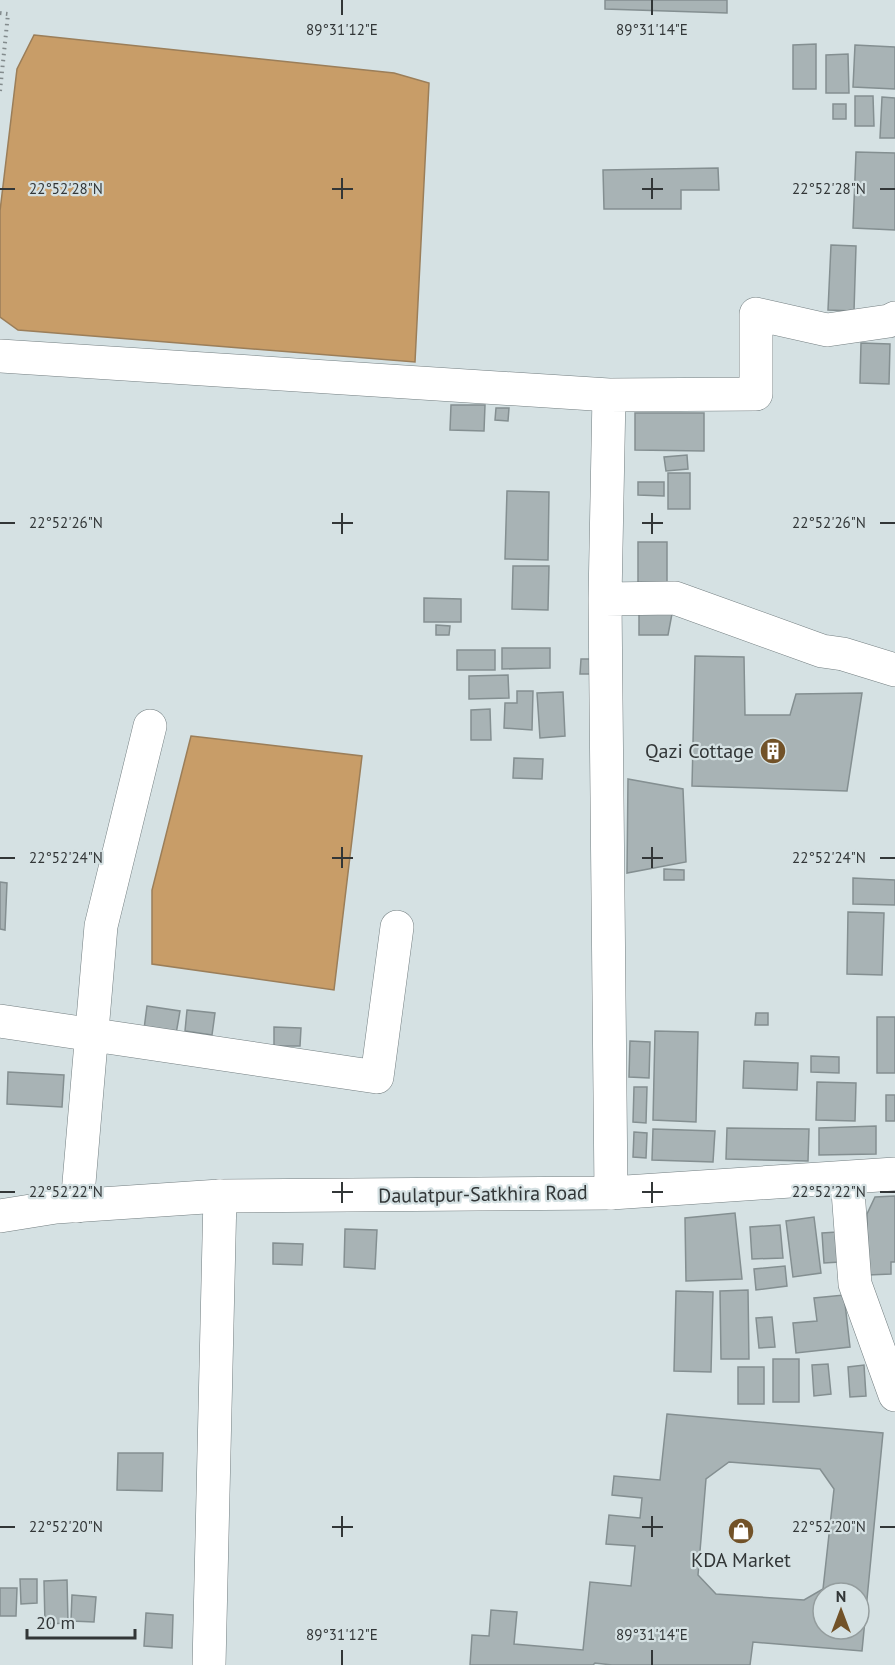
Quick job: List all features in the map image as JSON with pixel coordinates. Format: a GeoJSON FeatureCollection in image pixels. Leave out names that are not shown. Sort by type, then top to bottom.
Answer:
{"type":"FeatureCollection","features":[{"type":"Feature","properties":{"kind":"street"},"geometry":{"type":"LineString","coordinates":[[0,356],[609,395],[756,394],[756,314],[827,330],[889,321],[895,318]]}},
{"type":"Feature","properties":{"kind":"street"},"geometry":{"type":"LineString","coordinates":[[609,395],[605,599],[611,1193]]}},
{"type":"Feature","properties":{"kind":"street"},"geometry":{"type":"LineString","coordinates":[[605,599],[675,598],[822,651],[843,654],[895,670]]}},
{"type":"Feature","properties":{"kind":"street"},"geometry":{"type":"LineString","coordinates":[[77,1206],[101,926],[150,726]]}},
{"type":"Feature","properties":{"kind":"street"},"geometry":{"type":"LineString","coordinates":[[0,1021],[377,1077],[397,927]]}},
{"type":"Feature","properties":{"kind":"street","name":"Daulatpur-Satkhira Road"},"geometry":{"type":"LineString","coordinates":[[0,1216],[56,1207],[220,1196],[611,1193],[895,1174]]}},
{"type":"Feature","properties":{"kind":"street"},"geometry":{"type":"LineString","coordinates":[[847,1178],[855,1284],[895,1395]]}},
{"type":"Feature","properties":{"kind":"street"},"geometry":{"type":"LineString","coordinates":[[209,1665],[220,1196]]}},
{"type":"Feature","properties":{"kind":"path"},"geometry":{"type":"LineString","coordinates":[[0,13],[8,14],[0,92]]}},
{"type":"Feature","properties":{"kind":"shaded area"},"geometry":{"type":"Polygon","coordinates":[[[34,35],[394,73],[429,83],[415,362],[18,330],[0,317],[0,211],[17,69],[34,35]]]}},
{"type":"Feature","properties":{"kind":"shaded area"},"geometry":{"type":"Polygon","coordinates":[[[191,736],[362,756],[334,990],[152,964],[152,890],[191,736]]]}},
{"type":"Feature","properties":{"kind":"building"},"geometry":{"type":"Polygon","coordinates":[[[605,0],[727,0],[727,13],[605,9],[605,0]]]}},
{"type":"Feature","properties":{"kind":"building"},"geometry":{"type":"Polygon","coordinates":[[[816,44],[816,89],[793,89],[793,45],[816,44]]]}},
{"type":"Feature","properties":{"kind":"building"},"geometry":{"type":"Polygon","coordinates":[[[855,45],[895,47],[895,89],[853,87],[855,45]]]}},
{"type":"Feature","properties":{"kind":"building"},"geometry":{"type":"Polygon","coordinates":[[[848,54],[849,93],[826,93],[826,55],[848,54]]]}},
{"type":"Feature","properties":{"kind":"building"},"geometry":{"type":"Polygon","coordinates":[[[855,96],[873,96],[874,126],[855,126],[855,96]]]}},
{"type":"Feature","properties":{"kind":"building"},"geometry":{"type":"Polygon","coordinates":[[[882,97],[895,98],[895,138],[880,138],[882,97]]]}},
{"type":"Feature","properties":{"kind":"building"},"geometry":{"type":"Polygon","coordinates":[[[833,104],[846,104],[846,119],[833,119],[833,104]]]}},
{"type":"Feature","properties":{"kind":"building"},"geometry":{"type":"Polygon","coordinates":[[[856,152],[895,153],[895,230],[853,228],[856,152]]]}},
{"type":"Feature","properties":{"kind":"building"},"geometry":{"type":"Polygon","coordinates":[[[718,168],[719,190],[681,190],[681,209],[604,209],[603,170],[718,168]]]}},
{"type":"Feature","properties":{"kind":"building"},"geometry":{"type":"Polygon","coordinates":[[[831,245],[856,246],[854,311],[828,310],[831,245]]]}},
{"type":"Feature","properties":{"kind":"building"},"geometry":{"type":"Polygon","coordinates":[[[861,343],[890,344],[889,384],[860,383],[861,343]]]}},
{"type":"Feature","properties":{"kind":"building"},"geometry":{"type":"Polygon","coordinates":[[[451,405],[485,405],[484,431],[450,430],[451,405]]]}},
{"type":"Feature","properties":{"kind":"building"},"geometry":{"type":"Polygon","coordinates":[[[496,408],[509,408],[508,421],[495,420],[496,408]]]}},
{"type":"Feature","properties":{"kind":"building"},"geometry":{"type":"Polygon","coordinates":[[[635,413],[704,413],[704,451],[635,450],[635,413]]]}},
{"type":"Feature","properties":{"kind":"building"},"geometry":{"type":"Polygon","coordinates":[[[687,455],[688,469],[666,471],[664,457],[687,455]]]}},
{"type":"Feature","properties":{"kind":"building"},"geometry":{"type":"Polygon","coordinates":[[[668,473],[690,473],[690,509],[668,509],[668,473]]]}},
{"type":"Feature","properties":{"kind":"building"},"geometry":{"type":"Polygon","coordinates":[[[638,482],[664,482],[664,496],[638,495],[638,482]]]}},
{"type":"Feature","properties":{"kind":"building"},"geometry":{"type":"Polygon","coordinates":[[[507,491],[549,492],[548,560],[505,559],[507,491]]]}},
{"type":"Feature","properties":{"kind":"building"},"geometry":{"type":"Polygon","coordinates":[[[638,542],[667,542],[667,591],[638,590],[638,542]]]}},
{"type":"Feature","properties":{"kind":"building"},"geometry":{"type":"Polygon","coordinates":[[[513,566],[549,566],[548,610],[512,609],[513,566]]]}},
{"type":"Feature","properties":{"kind":"building"},"geometry":{"type":"Polygon","coordinates":[[[424,598],[461,599],[461,622],[424,622],[424,598]]]}},
{"type":"Feature","properties":{"kind":"building"},"geometry":{"type":"Polygon","coordinates":[[[675,598],[668,635],[639,635],[639,602],[675,598]]]}},
{"type":"Feature","properties":{"kind":"building"},"geometry":{"type":"Polygon","coordinates":[[[436,625],[450,626],[449,635],[436,635],[436,625]]]}},
{"type":"Feature","properties":{"kind":"building"},"geometry":{"type":"Polygon","coordinates":[[[502,648],[550,648],[550,668],[502,669],[502,648]]]}},
{"type":"Feature","properties":{"kind":"building"},"geometry":{"type":"Polygon","coordinates":[[[457,650],[495,650],[495,670],[457,670],[457,650]]]}},
{"type":"Feature","properties":{"kind":"building","name":"Qazi Cottage"},"geometry":{"type":"Polygon","coordinates":[[[695,656],[744,657],[745,715],[790,715],[796,694],[862,693],[847,791],[692,786],[695,656]]]}},
{"type":"Feature","properties":{"kind":"building"},"geometry":{"type":"Polygon","coordinates":[[[581,659],[596,659],[595,674],[580,674],[581,659]]]}},
{"type":"Feature","properties":{"kind":"building"},"geometry":{"type":"Polygon","coordinates":[[[508,675],[509,698],[469,699],[469,676],[508,675]]]}},
{"type":"Feature","properties":{"kind":"building"},"geometry":{"type":"Polygon","coordinates":[[[517,691],[533,691],[532,730],[504,728],[505,703],[517,703],[517,691]]]}},
{"type":"Feature","properties":{"kind":"building"},"geometry":{"type":"Polygon","coordinates":[[[563,692],[565,736],[540,738],[537,693],[563,692]]]}},
{"type":"Feature","properties":{"kind":"building"},"geometry":{"type":"Polygon","coordinates":[[[490,709],[491,740],[471,740],[471,710],[490,709]]]}},
{"type":"Feature","properties":{"kind":"building"},"geometry":{"type":"Polygon","coordinates":[[[514,758],[543,759],[542,779],[513,778],[514,758]]]}},
{"type":"Feature","properties":{"kind":"building"},"geometry":{"type":"Polygon","coordinates":[[[628,779],[683,789],[686,862],[627,873],[628,779]]]}},
{"type":"Feature","properties":{"kind":"building"},"geometry":{"type":"Polygon","coordinates":[[[664,869],[684,870],[684,880],[664,880],[664,869]]]}},
{"type":"Feature","properties":{"kind":"building"},"geometry":{"type":"Polygon","coordinates":[[[853,878],[895,880],[895,905],[853,904],[853,878]]]}},
{"type":"Feature","properties":{"kind":"building"},"geometry":{"type":"Polygon","coordinates":[[[0,882],[7,883],[5,930],[0,929],[0,882]]]}},
{"type":"Feature","properties":{"kind":"building"},"geometry":{"type":"Polygon","coordinates":[[[848,912],[884,913],[882,975],[847,974],[848,912]]]}},
{"type":"Feature","properties":{"kind":"building"},"geometry":{"type":"Polygon","coordinates":[[[147,1006],[180,1011],[176,1034],[144,1029],[147,1006]]]}},
{"type":"Feature","properties":{"kind":"building"},"geometry":{"type":"Polygon","coordinates":[[[187,1010],[215,1013],[212,1035],[185,1031],[187,1010]]]}},
{"type":"Feature","properties":{"kind":"building"},"geometry":{"type":"Polygon","coordinates":[[[756,1013],[768,1013],[768,1025],[755,1025],[756,1013]]]}},
{"type":"Feature","properties":{"kind":"building"},"geometry":{"type":"Polygon","coordinates":[[[877,1017],[895,1017],[895,1073],[877,1073],[877,1017]]]}},
{"type":"Feature","properties":{"kind":"building"},"geometry":{"type":"Polygon","coordinates":[[[274,1027],[301,1028],[300,1046],[274,1046],[274,1027]]]}},
{"type":"Feature","properties":{"kind":"building"},"geometry":{"type":"Polygon","coordinates":[[[655,1031],[698,1032],[696,1122],[653,1120],[655,1031]]]}},
{"type":"Feature","properties":{"kind":"building"},"geometry":{"type":"Polygon","coordinates":[[[630,1041],[650,1042],[649,1078],[629,1077],[630,1041]]]}},
{"type":"Feature","properties":{"kind":"building"},"geometry":{"type":"Polygon","coordinates":[[[811,1056],[839,1057],[839,1073],[811,1072],[811,1056]]]}},
{"type":"Feature","properties":{"kind":"building"},"geometry":{"type":"Polygon","coordinates":[[[744,1061],[798,1063],[797,1090],[743,1088],[744,1061]]]}},
{"type":"Feature","properties":{"kind":"building"},"geometry":{"type":"Polygon","coordinates":[[[8,1072],[64,1075],[62,1107],[7,1104],[8,1072]]]}},
{"type":"Feature","properties":{"kind":"building"},"geometry":{"type":"Polygon","coordinates":[[[817,1082],[856,1083],[855,1121],[816,1120],[817,1082]]]}},
{"type":"Feature","properties":{"kind":"building"},"geometry":{"type":"Polygon","coordinates":[[[634,1087],[647,1087],[646,1123],[633,1122],[634,1087]]]}},
{"type":"Feature","properties":{"kind":"building"},"geometry":{"type":"Polygon","coordinates":[[[886,1095],[895,1095],[895,1121],[886,1121],[886,1095]]]}},
{"type":"Feature","properties":{"kind":"building"},"geometry":{"type":"Polygon","coordinates":[[[876,1126],[876,1154],[819,1155],[819,1128],[876,1126]]]}},
{"type":"Feature","properties":{"kind":"building"},"geometry":{"type":"Polygon","coordinates":[[[727,1128],[809,1129],[808,1161],[726,1159],[727,1128]]]}},
{"type":"Feature","properties":{"kind":"building"},"geometry":{"type":"Polygon","coordinates":[[[653,1129],[715,1131],[713,1162],[652,1160],[653,1129]]]}},
{"type":"Feature","properties":{"kind":"building"},"geometry":{"type":"Polygon","coordinates":[[[634,1132],[647,1133],[646,1158],[633,1157],[634,1132]]]}},
{"type":"Feature","properties":{"kind":"building"},"geometry":{"type":"Polygon","coordinates":[[[895,1196],[895,1262],[891,1262],[891,1274],[868,1275],[867,1214],[875,1197],[895,1196]]]}},
{"type":"Feature","properties":{"kind":"building"},"geometry":{"type":"Polygon","coordinates":[[[735,1213],[742,1279],[686,1281],[685,1218],[735,1213]]]}},
{"type":"Feature","properties":{"kind":"building"},"geometry":{"type":"Polygon","coordinates":[[[814,1217],[821,1273],[793,1277],[786,1221],[814,1217]]]}},
{"type":"Feature","properties":{"kind":"building"},"geometry":{"type":"Polygon","coordinates":[[[780,1225],[783,1258],[752,1259],[750,1227],[780,1225]]]}},
{"type":"Feature","properties":{"kind":"building"},"geometry":{"type":"Polygon","coordinates":[[[345,1229],[377,1230],[375,1269],[344,1267],[345,1229]]]}},
{"type":"Feature","properties":{"kind":"building"},"geometry":{"type":"Polygon","coordinates":[[[837,1232],[840,1262],[824,1263],[822,1233],[837,1232]]]}},
{"type":"Feature","properties":{"kind":"building"},"geometry":{"type":"Polygon","coordinates":[[[273,1243],[303,1244],[302,1265],[273,1264],[273,1243]]]}},
{"type":"Feature","properties":{"kind":"building"},"geometry":{"type":"Polygon","coordinates":[[[785,1266],[787,1286],[756,1290],[754,1269],[785,1266]]]}},
{"type":"Feature","properties":{"kind":"building"},"geometry":{"type":"Polygon","coordinates":[[[748,1290],[749,1359],[721,1359],[720,1291],[748,1290]]]}},
{"type":"Feature","properties":{"kind":"building"},"geometry":{"type":"Polygon","coordinates":[[[676,1291],[713,1292],[711,1372],[674,1371],[676,1291]]]}},
{"type":"Feature","properties":{"kind":"building"},"geometry":{"type":"Polygon","coordinates":[[[844,1295],[850,1347],[796,1353],[793,1323],[817,1321],[814,1298],[844,1295]]]}},
{"type":"Feature","properties":{"kind":"building"},"geometry":{"type":"Polygon","coordinates":[[[772,1317],[775,1347],[759,1348],[756,1318],[772,1317]]]}},
{"type":"Feature","properties":{"kind":"building"},"geometry":{"type":"Polygon","coordinates":[[[773,1359],[799,1359],[799,1402],[773,1402],[773,1359]]]}},
{"type":"Feature","properties":{"kind":"building"},"geometry":{"type":"Polygon","coordinates":[[[828,1364],[831,1394],[814,1396],[812,1365],[828,1364]]]}},
{"type":"Feature","properties":{"kind":"building"},"geometry":{"type":"Polygon","coordinates":[[[864,1365],[866,1396],[850,1397],[848,1367],[864,1365]]]}},
{"type":"Feature","properties":{"kind":"building"},"geometry":{"type":"Polygon","coordinates":[[[738,1367],[764,1367],[764,1404],[738,1404],[738,1367]]]}},
{"type":"Feature","properties":{"kind":"building","name":"KDA Market"},"geometry":{"type":"Polygon","coordinates":[[[667,1414],[883,1433],[869,1581],[824,1581],[834,1489],[820,1469],[729,1462],[706,1479],[698,1575],[716,1594],[804,1600],[811,1596],[811,1641],[863,1641],[862,1651],[753,1642],[750,1665],[595,1663],[593,1665],[470,1665],[472,1635],[489,1636],[491,1610],[517,1612],[514,1644],[583,1650],[590,1582],[631,1586],[635,1546],[606,1544],[609,1515],[640,1518],[642,1498],[612,1495],[614,1476],[660,1480],[667,1414]]]}},
{"type":"Feature","properties":{"kind":"building"},"geometry":{"type":"Polygon","coordinates":[[[118,1453],[163,1453],[162,1491],[117,1490],[118,1453]]]}},
{"type":"Feature","properties":{"kind":"building"},"geometry":{"type":"Polygon","coordinates":[[[20,1579],[37,1579],[37,1603],[21,1604],[20,1579]]]}},
{"type":"Feature","properties":{"kind":"building"},"geometry":{"type":"Polygon","coordinates":[[[67,1580],[68,1623],[45,1624],[44,1581],[67,1580]]]}},
{"type":"Feature","properties":{"kind":"building"},"geometry":{"type":"Polygon","coordinates":[[[0,1588],[17,1588],[16,1616],[0,1616],[0,1588]]]}},
{"type":"Feature","properties":{"kind":"building"},"geometry":{"type":"Polygon","coordinates":[[[72,1595],[96,1597],[94,1622],[71,1621],[72,1595]]]}},
{"type":"Feature","properties":{"kind":"building"},"geometry":{"type":"Polygon","coordinates":[[[146,1613],[173,1615],[172,1648],[144,1646],[146,1613]]]}},
{"type":"Feature","properties":{"kind":"place","name":"Qazi Cottage"},"geometry":{"type":"Point","coordinates":[773,751]}},
{"type":"Feature","properties":{"kind":"place","name":"KDA Market"},"geometry":{"type":"Point","coordinates":[741,1531]}}]}
